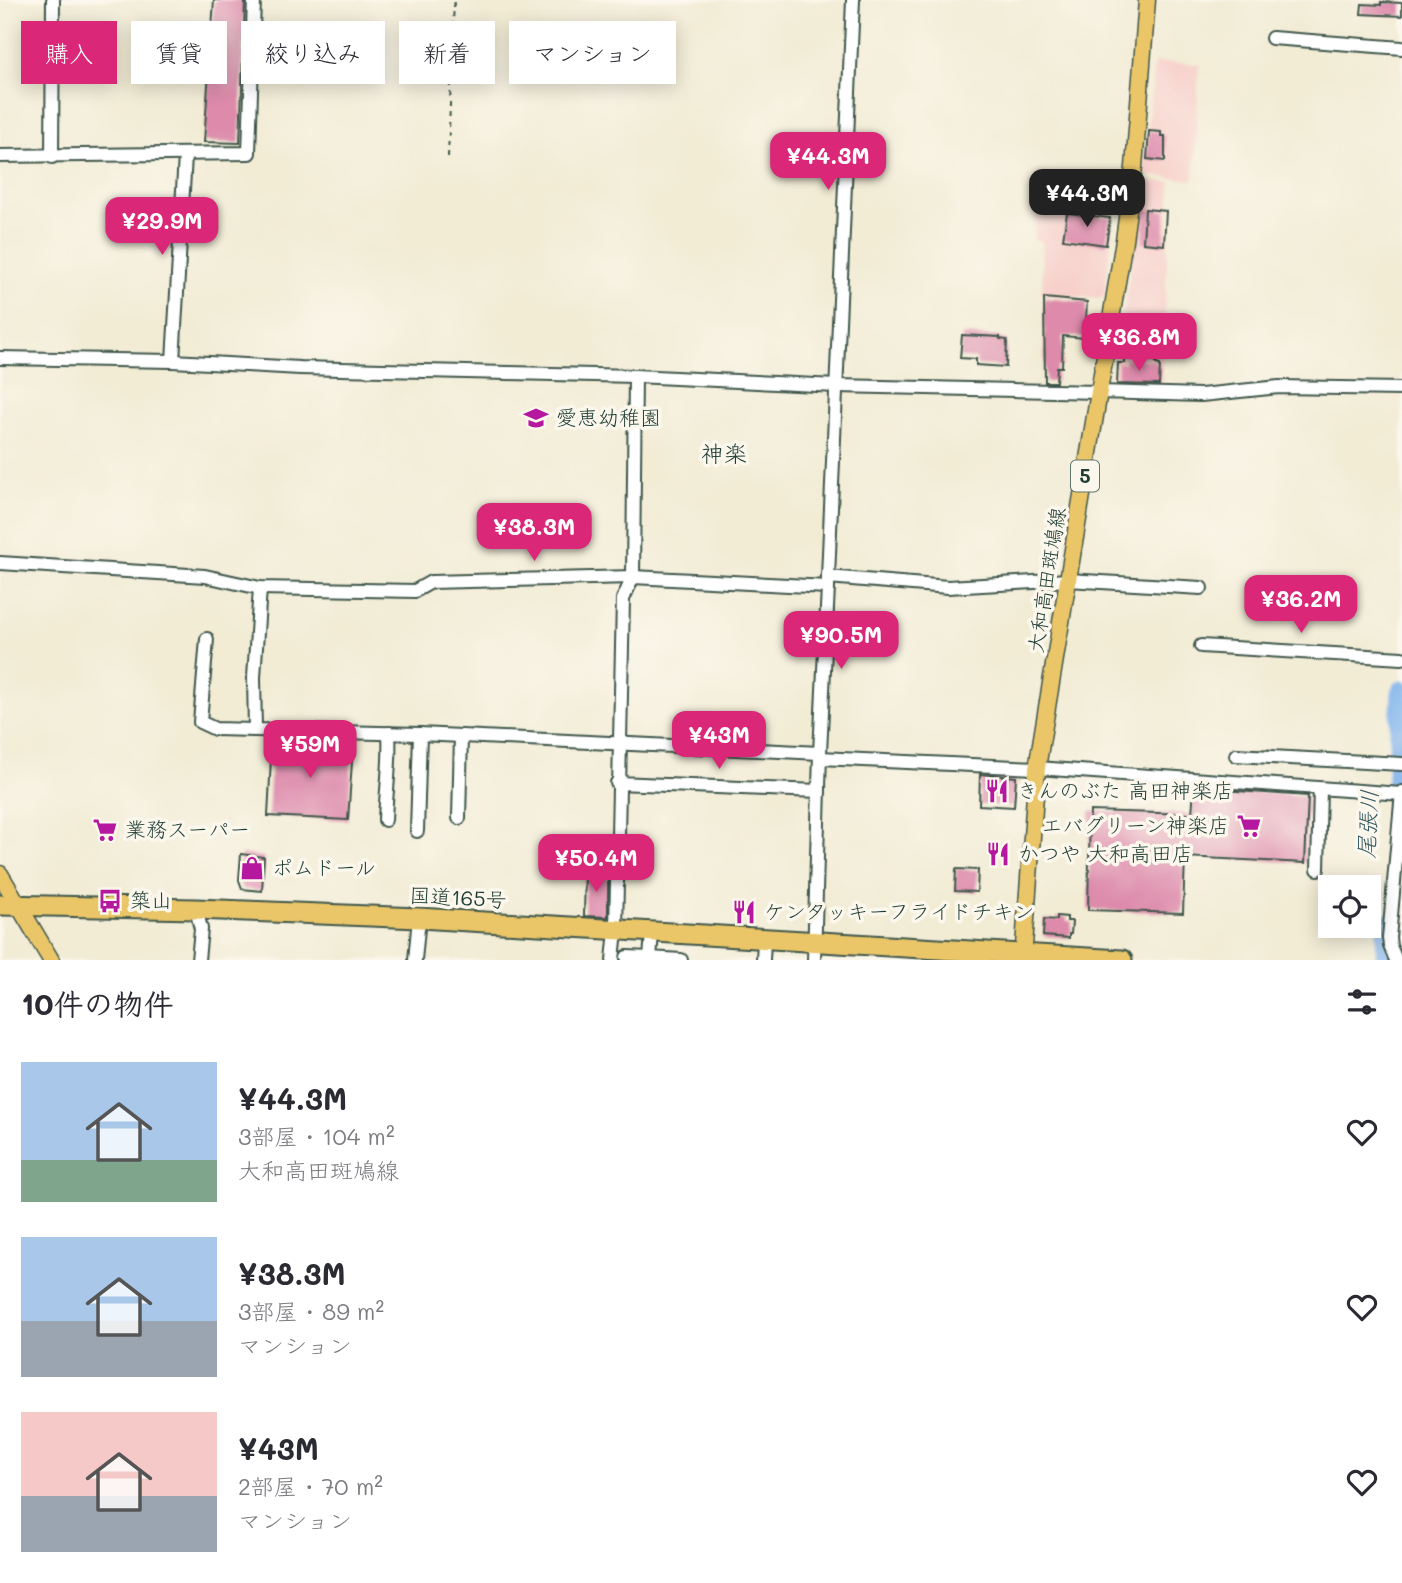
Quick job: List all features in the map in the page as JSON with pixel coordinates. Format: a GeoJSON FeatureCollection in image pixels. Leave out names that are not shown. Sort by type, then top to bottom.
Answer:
{"type":"FeatureCollection","features":[{"type":"Feature","properties":{"kind":"highway","name":"国道165号"},"geometry":{"type":"LineString","coordinates":[[9,904],[419,918],[764,940],[814,951],[1122,960]]}},
{"type":"Feature","properties":{"kind":"main road","name":"大和高田斑鳩線"},"geometry":{"type":"LineString","coordinates":[[1024,956],[1037,768],[1134,167],[1147,0]]}},
{"type":"Feature","properties":{"kind":"main road"},"geometry":{"type":"LineString","coordinates":[[0,874],[9,904],[51,960]]}},
{"type":"Feature","properties":{"kind":"street"},"geometry":{"type":"LineString","coordinates":[[52,157],[54,0]]}},
{"type":"Feature","properties":{"kind":"street"},"geometry":{"type":"LineString","coordinates":[[0,156],[185,156],[249,153],[254,0]]}},
{"type":"Feature","properties":{"kind":"street"},"geometry":{"type":"LineString","coordinates":[[814,951],[831,477],[853,0]]}},
{"type":"Feature","properties":{"kind":"street"},"geometry":{"type":"LineString","coordinates":[[1272,38],[1402,48]]}},
{"type":"Feature","properties":{"kind":"street"},"geometry":{"type":"LineString","coordinates":[[173,360],[185,156]]}},
{"type":"Feature","properties":{"kind":"street"},"geometry":{"type":"LineString","coordinates":[[0,358],[173,360],[300,368],[635,376],[837,386],[1099,393],[1201,395],[1279,387],[1402,389]]}},
{"type":"Feature","properties":{"kind":"street"},"geometry":{"type":"LineString","coordinates":[[613,960],[616,930],[617,783],[623,599],[633,577],[635,376]]}},
{"type":"Feature","properties":{"kind":"street"},"geometry":{"type":"LineString","coordinates":[[0,563],[205,576],[260,588],[415,591],[431,582],[633,577],[948,587],[1068,580],[1201,588]]}},
{"type":"Feature","properties":{"kind":"street"},"geometry":{"type":"LineString","coordinates":[[255,730],[254,677],[260,588]]}},
{"type":"Feature","properties":{"kind":"street"},"geometry":{"type":"LineString","coordinates":[[207,639],[200,722],[215,729],[420,734],[618,744],[1037,768],[1399,793],[1389,938],[1396,960]]}},
{"type":"Feature","properties":{"kind":"street"},"geometry":{"type":"LineString","coordinates":[[1201,646],[1401,658]]}},
{"type":"Feature","properties":{"kind":"street"},"geometry":{"type":"LineString","coordinates":[[385,820],[390,756],[388,733]]}},
{"type":"Feature","properties":{"kind":"street"},"geometry":{"type":"LineString","coordinates":[[417,831],[420,734]]}},
{"type":"Feature","properties":{"kind":"street"},"geometry":{"type":"LineString","coordinates":[[459,818],[461,736]]}},
{"type":"Feature","properties":{"kind":"street"},"geometry":{"type":"LineString","coordinates":[[1236,755],[1398,764]]}},
{"type":"Feature","properties":{"kind":"street"},"geometry":{"type":"LineString","coordinates":[[617,783],[819,791]]}},
{"type":"Feature","properties":{"kind":"street"},"geometry":{"type":"LineString","coordinates":[[1318,869],[1320,789]]}},
{"type":"Feature","properties":{"kind":"street"},"geometry":{"type":"LineString","coordinates":[[196,909],[201,929],[198,960]]}},
{"type":"Feature","properties":{"kind":"street"},"geometry":{"type":"LineString","coordinates":[[415,960],[419,918]]}},
{"type":"Feature","properties":{"kind":"street"},"geometry":{"type":"LineString","coordinates":[[650,958],[652,933]]}},
{"type":"Feature","properties":{"kind":"street"},"geometry":{"type":"LineString","coordinates":[[763,960],[764,940]]}},
{"type":"Feature","properties":{"kind":"street"},"geometry":{"type":"LineString","coordinates":[[627,957],[681,960]]}},
{"type":"Feature","properties":{"kind":"path"},"geometry":{"type":"LineString","coordinates":[[448,158],[454,0]]}},
{"type":"Feature","properties":{"kind":"shaded area"},"geometry":{"type":"Polygon","coordinates":[[[1154,62],[1199,64],[1194,180],[1143,175],[1154,62]]]}},
{"type":"Feature","properties":{"kind":"shaded area"},"geometry":{"type":"Polygon","coordinates":[[[1037,172],[1118,180],[1104,298],[1042,295],[1042,241],[1034,240],[1037,172]]]}},
{"type":"Feature","properties":{"kind":"shaded area"},"geometry":{"type":"Polygon","coordinates":[[[1142,180],[1171,182],[1161,388],[1111,386],[1135,244],[1142,180]]]}},
{"type":"Feature","properties":{"kind":"building"},"geometry":{"type":"Polygon","coordinates":[[[214,0],[245,0],[244,21],[241,21],[240,143],[204,142],[208,84],[227,84],[227,21],[213,21],[214,0]]]}},
{"type":"Feature","properties":{"kind":"building"},"geometry":{"type":"Polygon","coordinates":[[[1381,2],[1402,3],[1402,16],[1361,14],[1362,4],[1381,5],[1381,2]]]}},
{"type":"Feature","properties":{"kind":"building"},"geometry":{"type":"Polygon","coordinates":[[[1149,131],[1161,132],[1161,136],[1165,136],[1165,161],[1147,159],[1149,131]]]}},
{"type":"Feature","properties":{"kind":"building"},"geometry":{"type":"Polygon","coordinates":[[[1145,209],[1166,211],[1164,245],[1143,243],[1145,209]]]}},
{"type":"Feature","properties":{"kind":"building"},"geometry":{"type":"Polygon","coordinates":[[[1067,213],[1110,218],[1106,245],[1063,239],[1067,213]]]}},
{"type":"Feature","properties":{"kind":"building"},"geometry":{"type":"Polygon","coordinates":[[[1044,298],[1087,302],[1085,338],[1063,336],[1062,367],[1057,367],[1056,382],[1045,382],[1044,298]]]}},
{"type":"Feature","properties":{"kind":"building"},"geometry":{"type":"Polygon","coordinates":[[[962,335],[1000,337],[1007,340],[1006,367],[976,365],[976,359],[960,358],[962,335]]]}},
{"type":"Feature","properties":{"kind":"building"},"geometry":{"type":"Polygon","coordinates":[[[1124,359],[1156,361],[1156,364],[1160,365],[1159,385],[1117,384],[1118,363],[1124,363],[1124,359]]]}},
{"type":"Feature","properties":{"kind":"building"},"geometry":{"type":"Polygon","coordinates":[[[272,739],[337,741],[337,746],[353,747],[348,820],[268,816],[272,739]]]}},
{"type":"Feature","properties":{"kind":"building","name":"きんのぶた 高田神楽店"},"geometry":{"type":"Polygon","coordinates":[[[980,774],[1016,777],[1014,807],[979,805],[980,774]]]}},
{"type":"Feature","properties":{"kind":"building"},"geometry":{"type":"Polygon","coordinates":[[[1194,788],[1308,796],[1305,863],[1185,857],[1183,913],[1088,910],[1090,811],[1192,814],[1194,788]]]}},
{"type":"Feature","properties":{"kind":"building","name":"ポムドール"},"geometry":{"type":"Polygon","coordinates":[[[241,854],[264,857],[262,891],[242,889],[239,880],[241,854]]]}},
{"type":"Feature","properties":{"kind":"building"},"geometry":{"type":"Polygon","coordinates":[[[956,869],[978,870],[977,892],[955,891],[956,869]]]}},
{"type":"Feature","properties":{"kind":"building"},"geometry":{"type":"Polygon","coordinates":[[[585,871],[608,872],[608,917],[584,916],[585,871]]]}},
{"type":"Feature","properties":{"kind":"building"},"geometry":{"type":"Polygon","coordinates":[[[1057,916],[1067,917],[1067,921],[1072,921],[1069,938],[1043,936],[1044,919],[1057,920],[1057,916]]]}},
{"type":"Feature","properties":{"kind":"waterway","name":"尾張川"},"geometry":{"type":"LineString","coordinates":[[1396,815],[1402,691]]}},
{"type":"Feature","properties":{"kind":"waterway","name":"尾張川"},"geometry":{"type":"LineString","coordinates":[[1386,960],[1387,924]]}},
{"type":"Feature","properties":{"kind":"place","name":"愛恵幼稚園"},"geometry":{"type":"Point","coordinates":[536,418]}},
{"type":"Feature","properties":{"kind":"place","name":"きんのぶた 高田神楽店"},"geometry":{"type":"Point","coordinates":[997,791]}},
{"type":"Feature","properties":{"kind":"place","name":"エバグリーン神楽店"},"geometry":{"type":"Point","coordinates":[1249,826]}},
{"type":"Feature","properties":{"kind":"place","name":"業務スーパー"},"geometry":{"type":"Point","coordinates":[105,830]}},
{"type":"Feature","properties":{"kind":"place","name":"かつや 大和高田店"},"geometry":{"type":"Point","coordinates":[998,854]}},
{"type":"Feature","properties":{"kind":"place","name":"ポムドール"},"geometry":{"type":"Point","coordinates":[252,868]}},
{"type":"Feature","properties":{"kind":"place","name":"築山"},"geometry":{"type":"Point","coordinates":[110,901]}},
{"type":"Feature","properties":{"kind":"place","name":"ケンタッキーフライドチキン"},"geometry":{"type":"Point","coordinates":[744,912]}},
{"type":"Feature","properties":{"kind":"district","name":"神楽"},"geometry":{"type":"Point","coordinates":[724,454]}}]}
